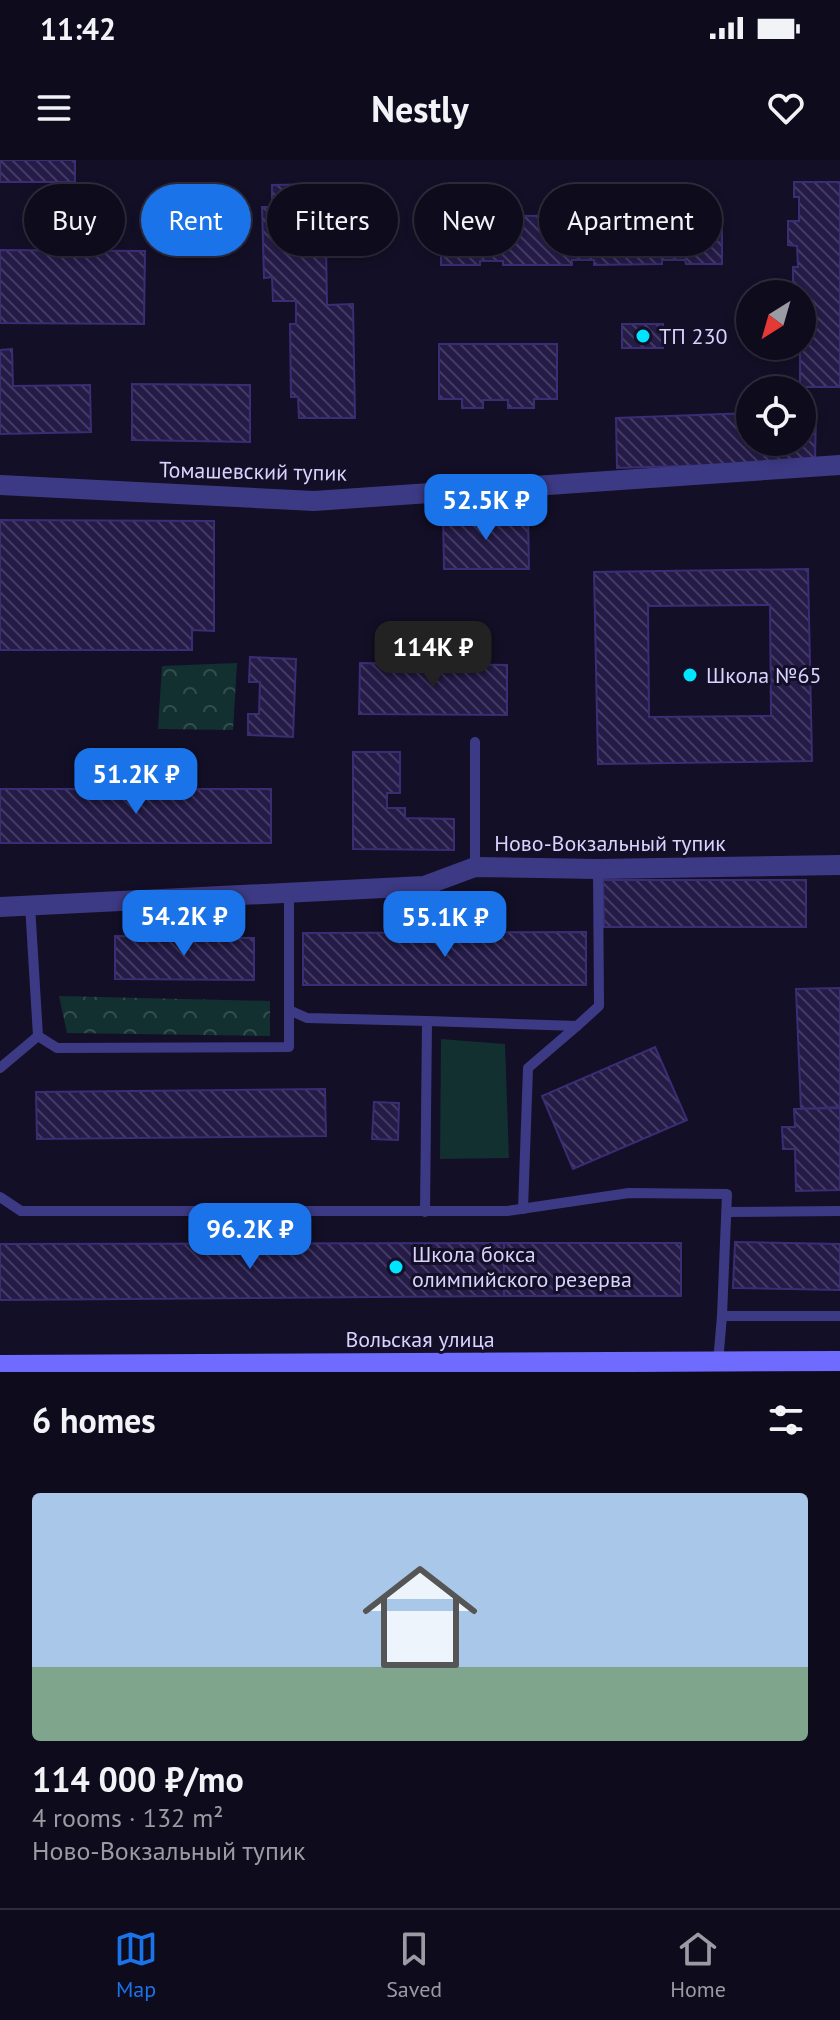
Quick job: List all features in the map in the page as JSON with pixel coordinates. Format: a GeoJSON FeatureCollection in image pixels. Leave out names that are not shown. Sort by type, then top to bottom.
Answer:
{"type":"FeatureCollection","features":[{"type":"Feature","properties":{"kind":"main road","name":"Вольская улица"},"geometry":{"type":"LineString","coordinates":[[0,1365],[840,1361]]}},
{"type":"Feature","properties":{"kind":"street","name":"Томашевский тупик"},"geometry":{"type":"LineString","coordinates":[[0,485],[314,501],[840,465]]}},
{"type":"Feature","properties":{"kind":"street","name":"Ново-Вокзальный тупик"},"geometry":{"type":"LineString","coordinates":[[0,907],[424,886],[475,867],[598,869],[840,865]]}},
{"type":"Feature","properties":{"kind":"lane"},"geometry":{"type":"LineString","coordinates":[[475,742],[475,867]]}},
{"type":"Feature","properties":{"kind":"lane"},"geometry":{"type":"LineString","coordinates":[[523,1209],[528,1068],[599,1006],[598,869]]}},
{"type":"Feature","properties":{"kind":"lane"},"geometry":{"type":"LineString","coordinates":[[38,1036],[57,1048],[289,1047],[289,892]]}},
{"type":"Feature","properties":{"kind":"lane"},"geometry":{"type":"LineString","coordinates":[[30,905],[38,1036]]}},
{"type":"Feature","properties":{"kind":"lane"},"geometry":{"type":"LineString","coordinates":[[289,1010],[307,1018],[577,1026]]}},
{"type":"Feature","properties":{"kind":"lane"},"geometry":{"type":"LineString","coordinates":[[425,1212],[427,1021]]}},
{"type":"Feature","properties":{"kind":"lane"},"geometry":{"type":"LineString","coordinates":[[0,1068],[38,1036]]}},
{"type":"Feature","properties":{"kind":"lane"},"geometry":{"type":"LineString","coordinates":[[0,1197],[21,1211],[425,1212],[507,1211],[629,1193],[727,1194],[718,1362]]}},
{"type":"Feature","properties":{"kind":"lane"},"geometry":{"type":"LineString","coordinates":[[727,1212],[840,1211]]}},
{"type":"Feature","properties":{"kind":"lane"},"geometry":{"type":"LineString","coordinates":[[722,1316],[840,1316]]}},
{"type":"Feature","properties":{"kind":"green space"},"geometry":{"type":"Polygon","coordinates":[[[237,663],[233,730],[158,729],[162,666],[237,663]]]}},
{"type":"Feature","properties":{"kind":"green space"},"geometry":{"type":"Polygon","coordinates":[[[59,996],[270,1001],[270,1036],[67,1033],[59,996]]]}},
{"type":"Feature","properties":{"kind":"green space"},"geometry":{"type":"Polygon","coordinates":[[[441,1039],[505,1044],[509,1158],[440,1159],[441,1039]]]}},
{"type":"Feature","properties":{"kind":"building"},"geometry":{"type":"Polygon","coordinates":[[[0,160],[75,160],[75,182],[0,182],[0,160]]]}},
{"type":"Feature","properties":{"kind":"building"},"geometry":{"type":"Polygon","coordinates":[[[794,182],[840,182],[840,387],[816,387],[816,376],[800,376],[800,360],[816,360],[816,280],[793,280],[793,267],[798,267],[797,246],[788,245],[788,221],[799,221],[799,197],[794,197],[794,182]]]}},
{"type":"Feature","properties":{"kind":"building"},"geometry":{"type":"Polygon","coordinates":[[[262,207],[267,207],[267,256],[326,256],[327,305],[353,304],[355,418],[299,418],[298,397],[291,397],[290,324],[296,324],[296,301],[273,301],[272,277],[264,278],[262,207]]]}},
{"type":"Feature","properties":{"kind":"building"},"geometry":{"type":"Polygon","coordinates":[[[523,216],[539,216],[539,256],[722,256],[722,264],[662,260],[662,264],[594,265],[594,260],[572,260],[572,265],[503,265],[503,261],[480,261],[480,265],[441,265],[441,256],[523,256],[523,216]]]}},
{"type":"Feature","properties":{"kind":"building"},"geometry":{"type":"Polygon","coordinates":[[[0,250],[24,250],[24,256],[125,256],[125,251],[141,251],[141,256],[145,256],[144,324],[0,323],[0,250]]]}},
{"type":"Feature","properties":{"kind":"building","name":"ТП 230"},"geometry":{"type":"Polygon","coordinates":[[[622,324],[663,324],[663,348],[622,348],[622,324]]]}},
{"type":"Feature","properties":{"kind":"building"},"geometry":{"type":"Polygon","coordinates":[[[439,344],[557,344],[557,399],[534,399],[534,408],[508,408],[508,400],[483,400],[483,408],[462,408],[462,399],[439,399],[439,344]]]}},
{"type":"Feature","properties":{"kind":"building"},"geometry":{"type":"Polygon","coordinates":[[[12,349],[13,386],[90,385],[91,432],[0,434],[0,350],[12,349]]]}},
{"type":"Feature","properties":{"kind":"building"},"geometry":{"type":"Polygon","coordinates":[[[132,384],[250,385],[250,442],[132,440],[132,384]]]}},
{"type":"Feature","properties":{"kind":"building"},"geometry":{"type":"Polygon","coordinates":[[[736,414],[736,456],[815,456],[815,462],[617,468],[616,418],[736,414]]]}},
{"type":"Feature","properties":{"kind":"building"},"geometry":{"type":"Polygon","coordinates":[[[528,514],[529,569],[444,569],[443,515],[528,514]]]}},
{"type":"Feature","properties":{"kind":"building"},"geometry":{"type":"Polygon","coordinates":[[[0,520],[214,521],[214,631],[192,630],[192,650],[0,650],[0,520]]]}},
{"type":"Feature","properties":{"kind":"building"},"geometry":{"type":"Polygon","coordinates":[[[808,569],[812,761],[598,764],[594,572],[808,569]],[[770,605],[648,606],[649,717],[771,716],[770,605]]]}},
{"type":"Feature","properties":{"kind":"building"},"geometry":{"type":"Polygon","coordinates":[[[250,657],[296,659],[293,737],[248,735],[248,714],[259,714],[260,682],[249,682],[250,657]]]}},
{"type":"Feature","properties":{"kind":"building"},"geometry":{"type":"Polygon","coordinates":[[[360,663],[507,665],[507,715],[359,714],[360,663]]]}},
{"type":"Feature","properties":{"kind":"building"},"geometry":{"type":"Polygon","coordinates":[[[353,752],[400,752],[400,793],[387,793],[387,808],[405,808],[405,818],[454,819],[454,850],[353,849],[353,752]]]}},
{"type":"Feature","properties":{"kind":"building"},"geometry":{"type":"Polygon","coordinates":[[[0,789],[271,789],[271,843],[0,843],[0,789]]]}},
{"type":"Feature","properties":{"kind":"building"},"geometry":{"type":"Polygon","coordinates":[[[603,880],[806,880],[806,927],[604,927],[603,880]]]}},
{"type":"Feature","properties":{"kind":"building"},"geometry":{"type":"Polygon","coordinates":[[[586,932],[586,985],[303,985],[303,933],[586,932]]]}},
{"type":"Feature","properties":{"kind":"building"},"geometry":{"type":"Polygon","coordinates":[[[115,936],[254,938],[254,980],[115,979],[115,936]]]}},
{"type":"Feature","properties":{"kind":"building"},"geometry":{"type":"Polygon","coordinates":[[[840,988],[840,1107],[801,1109],[796,989],[840,988]]]}},
{"type":"Feature","properties":{"kind":"building"},"geometry":{"type":"Polygon","coordinates":[[[655,1047],[687,1120],[573,1169],[542,1096],[655,1047]]]}},
{"type":"Feature","properties":{"kind":"building"},"geometry":{"type":"Polygon","coordinates":[[[325,1089],[326,1136],[37,1139],[36,1092],[325,1089]]]}},
{"type":"Feature","properties":{"kind":"building"},"geometry":{"type":"Polygon","coordinates":[[[374,1102],[399,1103],[398,1140],[372,1139],[374,1102]]]}},
{"type":"Feature","properties":{"kind":"building"},"geometry":{"type":"Polygon","coordinates":[[[840,1108],[840,1190],[796,1191],[795,1149],[783,1149],[782,1127],[795,1127],[794,1109],[840,1108]]]}},
{"type":"Feature","properties":{"kind":"building"},"geometry":{"type":"Polygon","coordinates":[[[735,1242],[840,1244],[840,1290],[733,1288],[735,1242]]]}},
{"type":"Feature","properties":{"kind":"building"},"geometry":{"type":"Polygon","coordinates":[[[504,1243],[504,1296],[0,1300],[0,1244],[504,1243]]]}},
{"type":"Feature","properties":{"kind":"building"},"geometry":{"type":"Polygon","coordinates":[[[504,1243],[681,1243],[681,1296],[504,1296],[504,1243]]]}},
{"type":"Feature","properties":{"kind":"place","name":"ТП 230"},"geometry":{"type":"Point","coordinates":[643,336]}},
{"type":"Feature","properties":{"kind":"place","name":"Школа №65"},"geometry":{"type":"Point","coordinates":[690,675]}},
{"type":"Feature","properties":{"kind":"place","name":"Школа бокса олимпийского резерва"},"geometry":{"type":"Point","coordinates":[396,1267]}}]}
